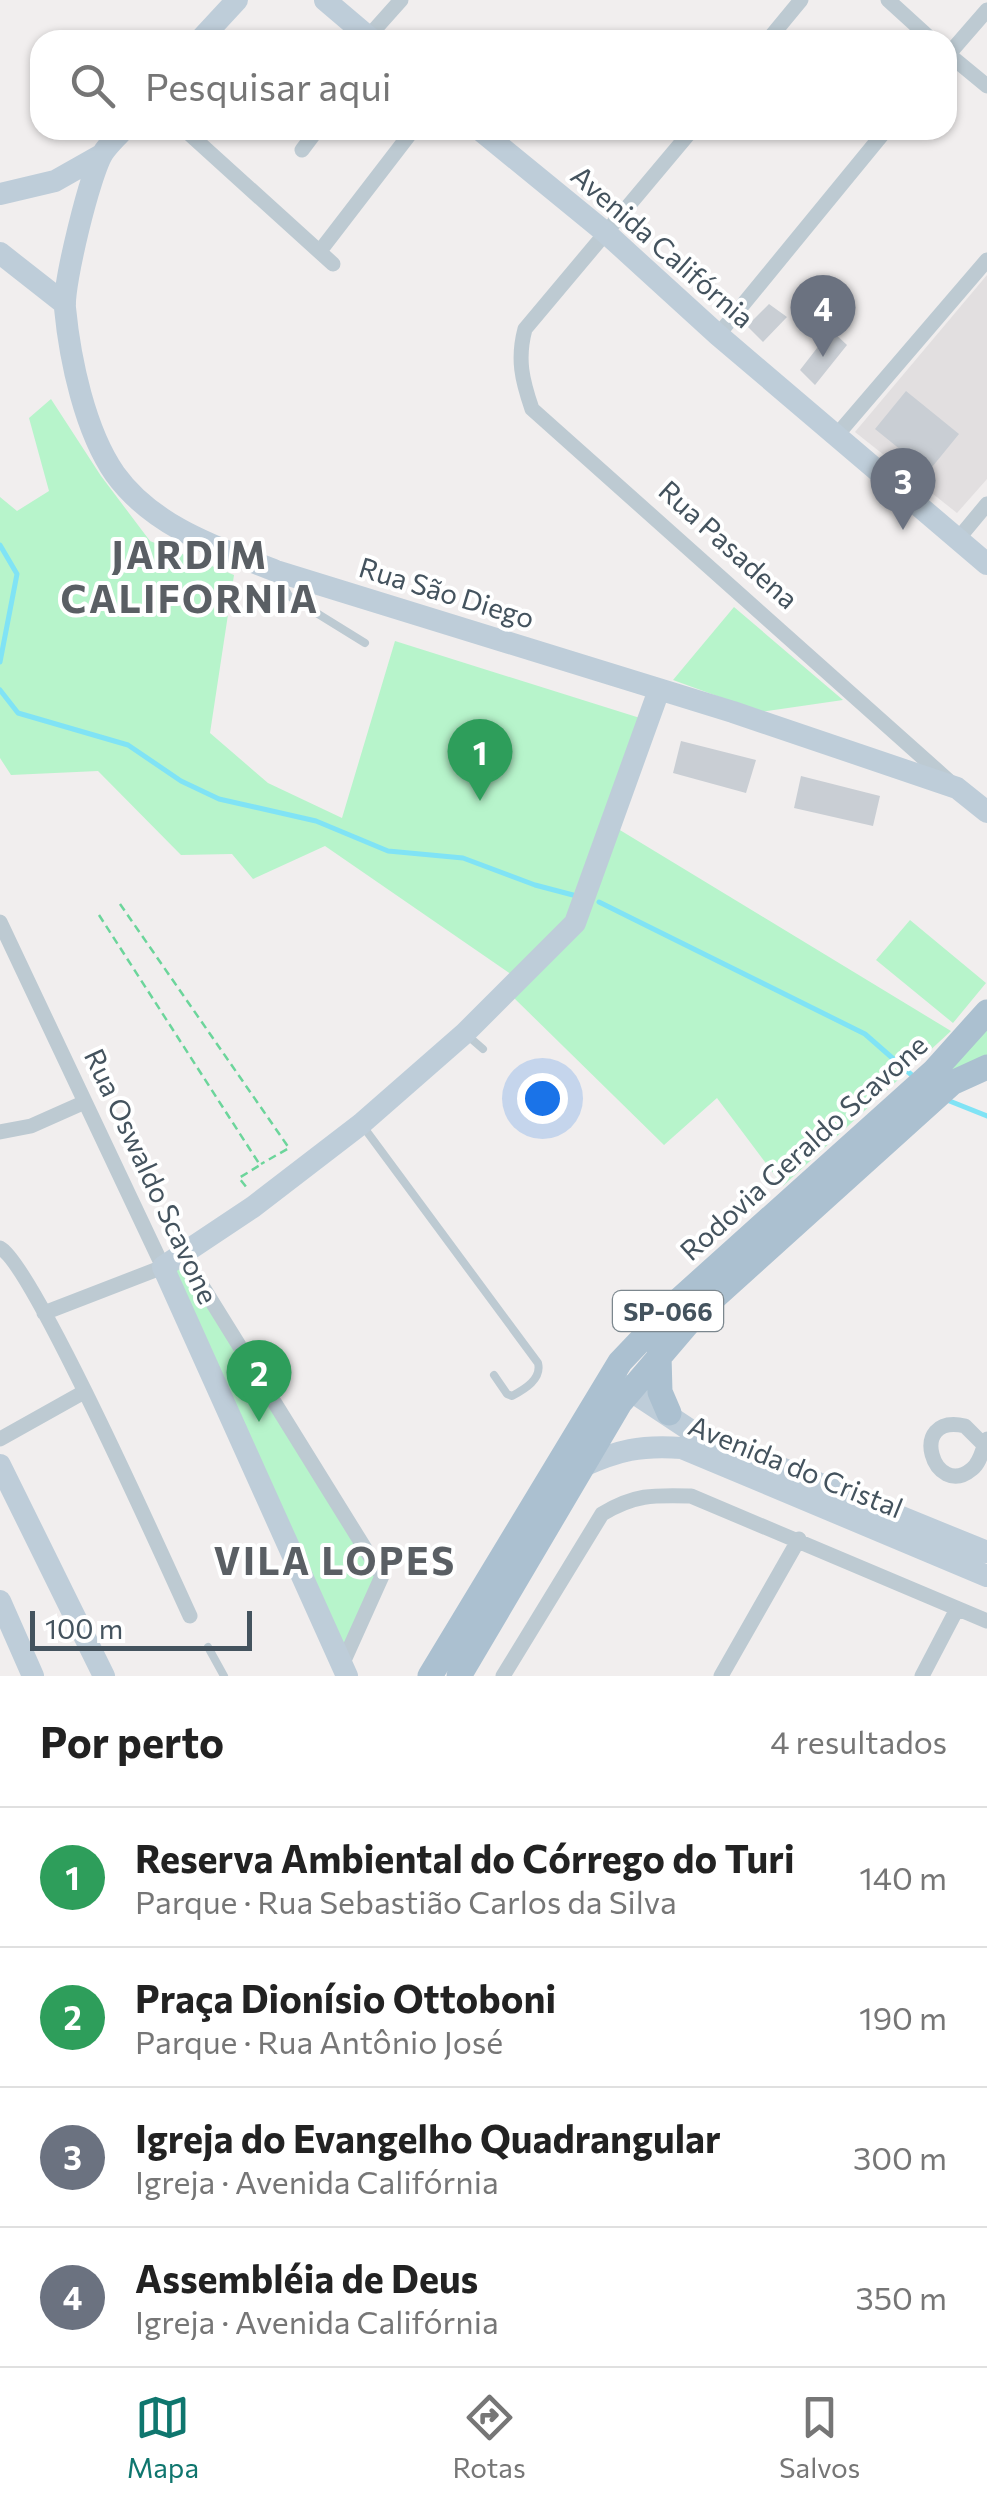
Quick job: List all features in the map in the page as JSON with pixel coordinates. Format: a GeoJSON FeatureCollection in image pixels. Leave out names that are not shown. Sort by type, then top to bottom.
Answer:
{"type":"FeatureCollection","features":[{"type":"Feature","properties":{"kind":"main road"},"geometry":{"type":"LineString","coordinates":[[209,30],[237,0]]}},
{"type":"Feature","properties":{"kind":"main road"},"geometry":{"type":"LineString","coordinates":[[325,0],[361,30]]}},
{"type":"Feature","properties":{"kind":"main road","name":"Rua São Diego"},"geometry":{"type":"LineString","coordinates":[[115,140],[102,155],[83,214],[65,304],[85,413],[116,474],[159,518],[204,542],[276,571],[958,788]]}},
{"type":"Feature","properties":{"kind":"main road","name":"Avenida Califórnia"},"geometry":{"type":"LineString","coordinates":[[492,140],[606,232],[718,335],[987,564]]}},
{"type":"Feature","properties":{"kind":"main road"},"geometry":{"type":"LineString","coordinates":[[0,194],[55,181],[102,155]]}},
{"type":"Feature","properties":{"kind":"main road"},"geometry":{"type":"LineString","coordinates":[[55,181],[74,196],[83,214]]}},
{"type":"Feature","properties":{"kind":"main road"},"geometry":{"type":"LineString","coordinates":[[0,253],[65,304]]}},
{"type":"Feature","properties":{"kind":"main road"},"geometry":{"type":"LineString","coordinates":[[173,1261],[258,1203],[361,1124],[465,1033],[580,916],[659,690]]}},
{"type":"Feature","properties":{"kind":"main road","name":"Rua Pasadena"},"geometry":{"type":"LineString","coordinates":[[958,788],[987,812]]}},
{"type":"Feature","properties":{"kind":"main road","name":"Rodovia Geraldo Scavone"},"geometry":{"type":"LineString","coordinates":[[462,1675],[581,1467],[621,1384],[620,1362],[678,1300],[934,1071],[987,1012]]}},
{"type":"Feature","properties":{"kind":"main road","name":"Rodovia Geraldo Scavone"},"geometry":{"type":"LineString","coordinates":[[430,1676],[621,1384],[660,1355],[696,1314],[952,1083],[987,1067]]}},
{"type":"Feature","properties":{"kind":"main road","name":"Rua Oswaldo Scavone"},"geometry":{"type":"LineString","coordinates":[[173,1261],[344,1670]]}},
{"type":"Feature","properties":{"kind":"main road"},"geometry":{"type":"LineString","coordinates":[[660,1355],[660,1392],[669,1413]]}},
{"type":"Feature","properties":{"kind":"main road","name":"Avenida do Cristal"},"geometry":{"type":"LineString","coordinates":[[621,1384],[693,1432],[987,1552]]}},
{"type":"Feature","properties":{"kind":"main road","name":"Avenida do Cristal"},"geometry":{"type":"LineString","coordinates":[[581,1467],[614,1452],[646,1445],[682,1448],[987,1576]]}},
{"type":"Feature","properties":{"kind":"main road"},"geometry":{"type":"LineString","coordinates":[[0,1465],[104,1676]]}},
{"type":"Feature","properties":{"kind":"main road"},"geometry":{"type":"LineString","coordinates":[[0,1601],[33,1676]]}},
{"type":"Feature","properties":{"kind":"street"},"geometry":{"type":"LineString","coordinates":[[377,30],[401,0]]}},
{"type":"Feature","properties":{"kind":"street"},"geometry":{"type":"LineString","coordinates":[[776,30],[801,0]]}},
{"type":"Feature","properties":{"kind":"street"},"geometry":{"type":"LineString","coordinates":[[888,0],[921,30]]}},
{"type":"Feature","properties":{"kind":"street"},"geometry":{"type":"LineString","coordinates":[[957,44],[987,10]]}},
{"type":"Feature","properties":{"kind":"street"},"geometry":{"type":"LineString","coordinates":[[957,63],[987,86]]}},
{"type":"Feature","properties":{"kind":"street"},"geometry":{"type":"LineString","coordinates":[[196,140],[333,264]]}},
{"type":"Feature","properties":{"kind":"street"},"geometry":{"type":"LineString","coordinates":[[302,150],[310,140]]}},
{"type":"Feature","properties":{"kind":"street"},"geometry":{"type":"LineString","coordinates":[[320,251],[404,140]]}},
{"type":"Feature","properties":{"kind":"street"},"geometry":{"type":"LineString","coordinates":[[606,232],[684,140]]}},
{"type":"Feature","properties":{"kind":"street"},"geometry":{"type":"LineString","coordinates":[[718,335],[878,140]]}},
{"type":"Feature","properties":{"kind":"street","name":"Rua Pasadena"},"geometry":{"type":"LineString","coordinates":[[606,232],[525,329],[520,375],[532,409],[958,788]]}},
{"type":"Feature","properties":{"kind":"street"},"geometry":{"type":"LineString","coordinates":[[836,436],[987,260]]}},
{"type":"Feature","properties":{"kind":"street"},"geometry":{"type":"LineString","coordinates":[[958,539],[987,504]]}},
{"type":"Feature","properties":{"kind":"street"},"geometry":{"type":"LineString","coordinates":[[899,768],[908,762],[913,748]]}},
{"type":"Feature","properties":{"kind":"street","name":"Rua Oswaldo Scavone"},"geometry":{"type":"LineString","coordinates":[[0,922],[85,1102],[173,1261]]}},
{"type":"Feature","properties":{"kind":"street"},"geometry":{"type":"LineString","coordinates":[[0,1132],[31,1126],[85,1102]]}},
{"type":"Feature","properties":{"kind":"street"},"geometry":{"type":"LineString","coordinates":[[0,1248],[16,1262],[44,1314],[190,1616]]}},
{"type":"Feature","properties":{"kind":"street"},"geometry":{"type":"LineString","coordinates":[[44,1314],[173,1261],[382,1576],[344,1670]]}},
{"type":"Feature","properties":{"kind":"street"},"geometry":{"type":"LineString","coordinates":[[0,1439],[84,1392]]}},
{"type":"Feature","properties":{"kind":"street"},"geometry":{"type":"LineString","coordinates":[[958,1424],[986,1442],[982,1465],[964,1474],[948,1474],[935,1464],[930,1449],[942,1428],[958,1424]]}},
{"type":"Feature","properties":{"kind":"street"},"geometry":{"type":"LineString","coordinates":[[502,1676],[602,1514],[627,1499],[653,1495],[691,1496],[987,1621]]}},
{"type":"Feature","properties":{"kind":"street"},"geometry":{"type":"LineString","coordinates":[[720,1676],[799,1540]]}},
{"type":"Feature","properties":{"kind":"street"},"geometry":{"type":"LineString","coordinates":[[922,1676],[956,1609]]}},
{"type":"Feature","properties":{"kind":"lane"},"geometry":{"type":"LineString","coordinates":[[276,571],[289,596],[365,643]]}},
{"type":"Feature","properties":{"kind":"lane"},"geometry":{"type":"LineString","coordinates":[[465,1033],[483,1049]]}},
{"type":"Feature","properties":{"kind":"lane"},"geometry":{"type":"LineString","coordinates":[[361,1124],[540,1370],[538,1376],[512,1396],[494,1374]]}},
{"type":"Feature","properties":{"kind":"lane"},"geometry":{"type":"LineString","coordinates":[[208,1647],[224,1676]]}},
{"type":"Feature","properties":{"kind":"path"},"geometry":{"type":"LineString","coordinates":[[120,904],[289,1148],[239,1178],[258,1203]]}},
{"type":"Feature","properties":{"kind":"path"},"geometry":{"type":"LineString","coordinates":[[100,915],[260,1165]]}},
{"type":"Feature","properties":{"kind":"shaded area"},"geometry":{"type":"Polygon","coordinates":[[[987,275],[987,479],[957,513],[855,432],[987,275]]]}},
{"type":"Feature","properties":{"kind":"green space"},"geometry":{"type":"Polygon","coordinates":[[[51,399],[101,476],[150,541],[234,575],[210,733],[268,783],[342,818],[395,641],[640,718],[605,821],[951,1031],[783,1186],[717,1098],[664,1145],[514,998],[512,975],[325,846],[253,879],[232,854],[181,855],[98,771],[11,775],[0,758],[0,497],[17,511],[49,491],[29,418],[51,399]]]}},
{"type":"Feature","properties":{"kind":"green space"},"geometry":{"type":"Polygon","coordinates":[[[734,607],[843,700],[761,712],[673,680],[734,607]]]}},
{"type":"Feature","properties":{"kind":"green space"},"geometry":{"type":"Polygon","coordinates":[[[910,920],[986,983],[953,1023],[876,960],[910,920]]]}},
{"type":"Feature","properties":{"kind":"green space"},"geometry":{"type":"Polygon","coordinates":[[[987,1026],[987,1060],[943,1080],[987,1026]]]}},
{"type":"Feature","properties":{"kind":"green space"},"geometry":{"type":"Polygon","coordinates":[[[183,1255],[382,1576],[342,1665],[163,1267],[183,1255]]]}},
{"type":"Feature","properties":{"kind":"building"},"geometry":{"type":"Polygon","coordinates":[[[769,304],[787,317],[763,342],[747,326],[769,304]]]}},
{"type":"Feature","properties":{"kind":"building"},"geometry":{"type":"Polygon","coordinates":[[[831,330],[847,345],[815,385],[800,370],[831,330]]]}},
{"type":"Feature","properties":{"kind":"building"},"geometry":{"type":"Polygon","coordinates":[[[906,391],[959,434],[928,472],[875,429],[906,391]]]}},
{"type":"Feature","properties":{"kind":"building"},"geometry":{"type":"Polygon","coordinates":[[[681,741],[756,760],[746,793],[673,773],[681,741]]]}},
{"type":"Feature","properties":{"kind":"building"},"geometry":{"type":"Polygon","coordinates":[[[801,776],[880,796],[873,826],[794,808],[801,776]]]}},
{"type":"Feature","properties":{"kind":"waterway"},"geometry":{"type":"LineString","coordinates":[[0,545],[17,574],[0,662]]}},
{"type":"Feature","properties":{"kind":"waterway"},"geometry":{"type":"LineString","coordinates":[[0,690],[18,713],[128,745],[181,781],[219,799],[316,821],[388,851],[463,858],[573,895]]}},
{"type":"Feature","properties":{"kind":"waterway"},"geometry":{"type":"LineString","coordinates":[[599,902],[865,1034],[914,1077]]}},
{"type":"Feature","properties":{"kind":"waterway"},"geometry":{"type":"LineString","coordinates":[[947,1100],[987,1116]]}},
{"type":"Feature","properties":{"kind":"place","name":"Assembléia de Deus"},"geometry":{"type":"Point","coordinates":[823,357]}},
{"type":"Feature","properties":{"kind":"place","name":"Igreja do Evangelho Quadrangular"},"geometry":{"type":"Point","coordinates":[903,530]}},
{"type":"Feature","properties":{"kind":"place","name":"Reserva Ambiental do Córrego do Turi"},"geometry":{"type":"Point","coordinates":[480,801]}},
{"type":"Feature","properties":{"kind":"place","name":"Praça Dionísio Ottoboni"},"geometry":{"type":"Point","coordinates":[259,1422]}},
{"type":"Feature","properties":{"kind":"district","name":"JARDIM CALIFORNIA"},"geometry":{"type":"Point","coordinates":[190,575]}},
{"type":"Feature","properties":{"kind":"district","name":"VILA LOPES"},"geometry":{"type":"Point","coordinates":[335,1559]}}]}
